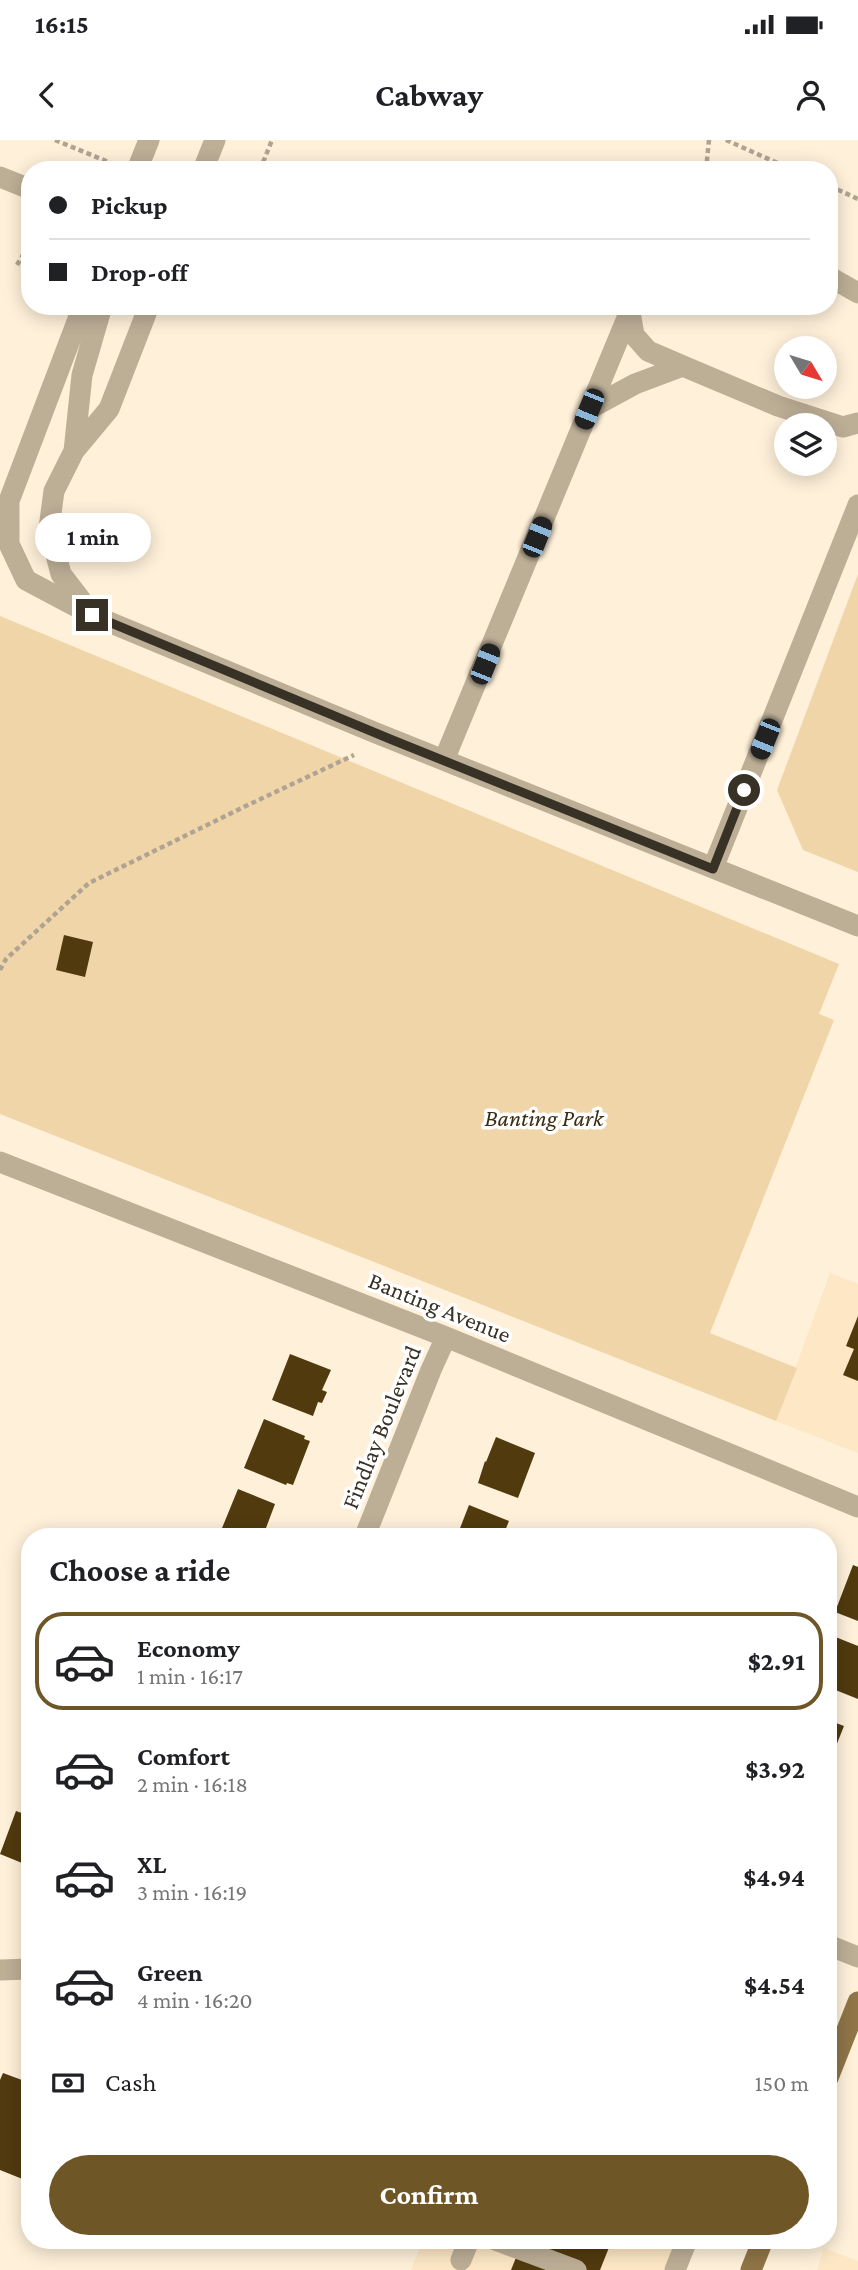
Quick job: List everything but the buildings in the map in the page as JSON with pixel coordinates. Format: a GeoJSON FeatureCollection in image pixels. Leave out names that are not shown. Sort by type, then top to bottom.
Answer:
{"type":"FeatureCollection","features":[{"type":"Feature","properties":{"kind":"main road"},"geometry":{"type":"LineString","coordinates":[[837,2055],[858,2002]]}},
{"type":"Feature","properties":{"kind":"main road"},"geometry":{"type":"LineString","coordinates":[[751,2270],[759,2249]]}},
{"type":"Feature","properties":{"kind":"street"},"geometry":{"type":"LineString","coordinates":[[141,161],[149,140]]}},
{"type":"Feature","properties":{"kind":"street"},"geometry":{"type":"LineString","coordinates":[[207,161],[215,140]]}},
{"type":"Feature","properties":{"kind":"street"},"geometry":{"type":"LineString","coordinates":[[0,177],[21,185]]}},
{"type":"Feature","properties":{"kind":"street"},"geometry":{"type":"LineString","coordinates":[[838,282],[858,293]]}},
{"type":"Feature","properties":{"kind":"street"},"geometry":{"type":"LineString","coordinates":[[80,315],[9,501],[9,544],[26,580],[92,615],[390,739],[858,926]]}},
{"type":"Feature","properties":{"kind":"street"},"geometry":{"type":"LineString","coordinates":[[74,451],[82,375],[99,315]]}},
{"type":"Feature","properties":{"kind":"street"},"geometry":{"type":"LineString","coordinates":[[92,615],[61,574],[49,528],[54,491],[74,451],[109,409],[146,315]]}},
{"type":"Feature","properties":{"kind":"street"},"geometry":{"type":"LineString","coordinates":[[444,760],[628,315]]}},
{"type":"Feature","properties":{"kind":"street"},"geometry":{"type":"LineString","coordinates":[[632,315],[634,335],[648,351],[778,406],[843,427],[858,423]]}},
{"type":"Feature","properties":{"kind":"street"},"geometry":{"type":"LineString","coordinates":[[589,409],[635,384],[682,366]]}},
{"type":"Feature","properties":{"kind":"street"},"geometry":{"type":"LineString","coordinates":[[713,869],[858,505]]}},
{"type":"Feature","properties":{"kind":"street","name":"Banting Avenue"},"geometry":{"type":"LineString","coordinates":[[0,1162],[446,1337],[858,1507]]}},
{"type":"Feature","properties":{"kind":"street","name":"Findlay Boulevard"},"geometry":{"type":"LineString","coordinates":[[368,1528],[446,1337]]}},
{"type":"Feature","properties":{"kind":"street"},"geometry":{"type":"LineString","coordinates":[[837,1949],[858,1957]]}},
{"type":"Feature","properties":{"kind":"street"},"geometry":{"type":"LineString","coordinates":[[0,1970],[21,1969]]}},
{"type":"Feature","properties":{"kind":"street"},"geometry":{"type":"LineString","coordinates":[[461,2260],[465,2249]]}},
{"type":"Feature","properties":{"kind":"street"},"geometry":{"type":"LineString","coordinates":[[519,2249],[576,2270]]}},
{"type":"Feature","properties":{"kind":"street"},"geometry":{"type":"LineString","coordinates":[[675,2270],[683,2249]]}},
{"type":"Feature","properties":{"kind":"path"},"geometry":{"type":"LineString","coordinates":[[55,140],[107,161]]}},
{"type":"Feature","properties":{"kind":"path"},"geometry":{"type":"LineString","coordinates":[[264,161],[272,140]]}},
{"type":"Feature","properties":{"kind":"path"},"geometry":{"type":"LineString","coordinates":[[707,161],[709,140]]}},
{"type":"Feature","properties":{"kind":"path"},"geometry":{"type":"LineString","coordinates":[[726,140],[773,161]]}},
{"type":"Feature","properties":{"kind":"path"},"geometry":{"type":"LineString","coordinates":[[113,161],[116,152]]}},
{"type":"Feature","properties":{"kind":"path"},"geometry":{"type":"LineString","coordinates":[[838,190],[858,199]]}},
{"type":"Feature","properties":{"kind":"path"},"geometry":{"type":"LineString","coordinates":[[17,265],[21,258]]}},
{"type":"Feature","properties":{"kind":"path"},"geometry":{"type":"LineString","coordinates":[[0,970],[6,959],[89,883],[390,739]]}},
{"type":"Feature","properties":{"kind":"shaded area"},"geometry":{"type":"Polygon","coordinates":[[[830,1273],[858,1284],[858,1453],[776,1421],[830,1273]]]}},
{"type":"Feature","properties":{"kind":"shaded area"},"geometry":{"type":"Polygon","coordinates":[[[419,2249],[680,2249],[672,2270],[411,2270],[419,2249]]]}},
{"type":"Feature","properties":{"kind":"shaded area"},"geometry":{"type":"Polygon","coordinates":[[[824,2249],[858,2261],[858,2270],[817,2270],[824,2249]]]}},
{"type":"Feature","properties":{"kind":"green space"},"geometry":{"type":"Polygon","coordinates":[[[858,574],[858,872],[803,850],[777,790],[858,574]]]}},
{"type":"Feature","properties":{"kind":"green space","name":"Banting Park"},"geometry":{"type":"Polygon","coordinates":[[[0,616],[839,964],[819,1014],[834,1020],[710,1333],[797,1368],[776,1421],[0,1114],[0,616]]]}},
{"type":"Feature","properties":{"kind":"route"},"geometry":{"type":"LineString","coordinates":[[92,615],[713,869],[744,790]]}}]}
